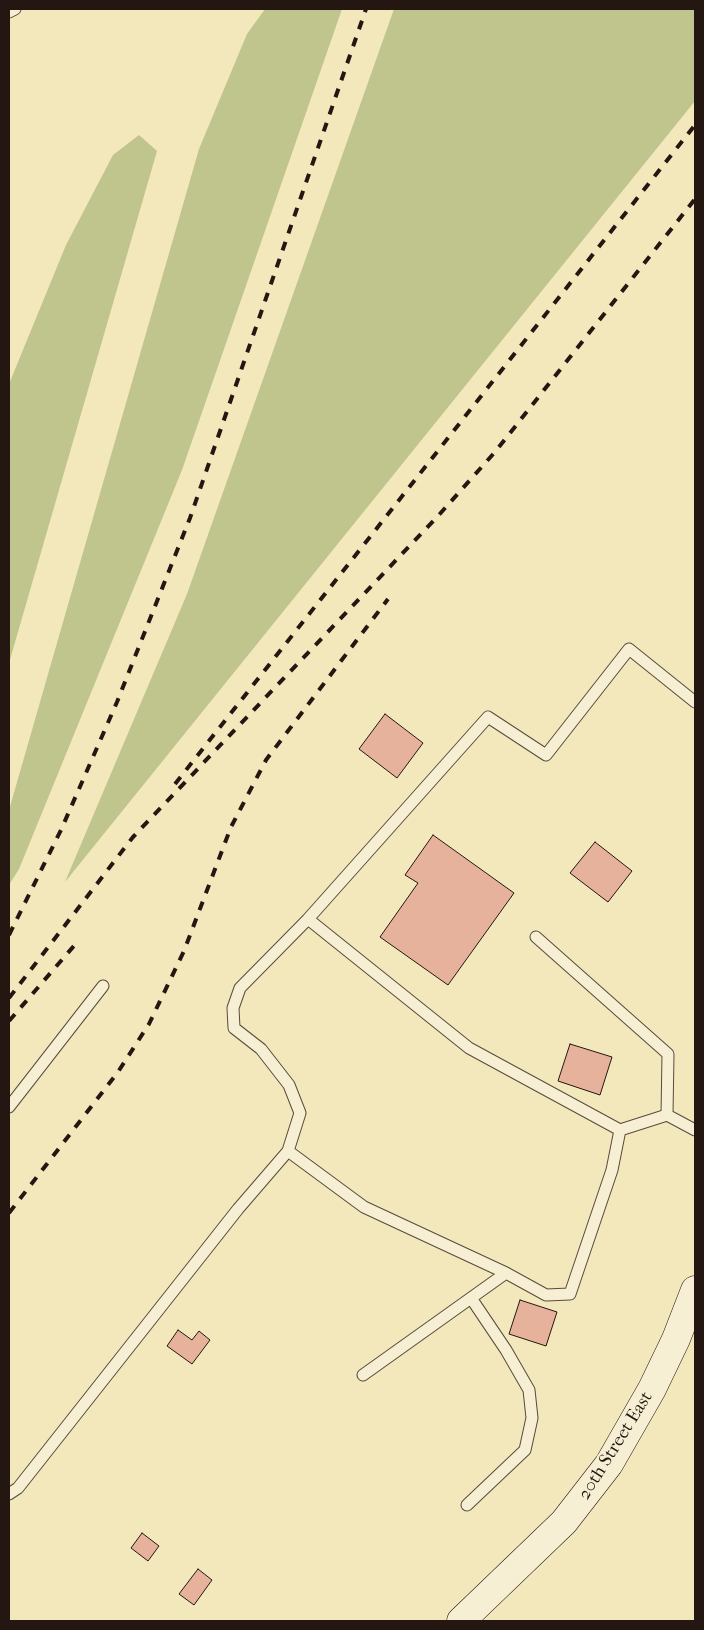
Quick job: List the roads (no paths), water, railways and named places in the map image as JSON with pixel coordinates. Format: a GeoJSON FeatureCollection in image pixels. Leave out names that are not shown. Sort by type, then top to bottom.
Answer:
{"type":"FeatureCollection","features":[{"type":"Feature","properties":{"kind":"street","name":"20th Street East"},"geometry":{"type":"LineString","coordinates":[[461,1621],[564,1522],[603,1472],[652,1389],[676,1339],[695,1290]]}},
{"type":"Feature","properties":{"kind":"lane"},"geometry":{"type":"LineString","coordinates":[[9,12],[16,9]]}},
{"type":"Feature","properties":{"kind":"lane"},"geometry":{"type":"LineString","coordinates":[[9,1494],[18,1488],[238,1209],[288,1151],[300,1112],[289,1085],[261,1049],[234,1028],[232,1008],[240,988],[308,919],[488,717],[546,755],[629,649],[695,702]]}},
{"type":"Feature","properties":{"kind":"lane"},"geometry":{"type":"LineString","coordinates":[[308,919],[469,1048],[620,1130],[667,1114],[695,1130]]}},
{"type":"Feature","properties":{"kind":"lane"},"geometry":{"type":"LineString","coordinates":[[536,938],[668,1054],[667,1114]]}},
{"type":"Feature","properties":{"kind":"lane"},"geometry":{"type":"LineString","coordinates":[[9,1107],[103,986]]}},
{"type":"Feature","properties":{"kind":"lane"},"geometry":{"type":"LineString","coordinates":[[288,1151],[364,1207],[506,1273],[546,1295],[570,1294],[612,1170],[620,1130]]}},
{"type":"Feature","properties":{"kind":"lane"},"geometry":{"type":"LineString","coordinates":[[363,1375],[506,1273]]}},
{"type":"Feature","properties":{"kind":"lane"},"geometry":{"type":"LineString","coordinates":[[467,1505],[525,1450],[532,1418],[528,1390],[506,1350],[471,1298]]}},
{"type":"Feature","properties":{"kind":"railway"},"geometry":{"type":"LineString","coordinates":[[9,935],[61,830],[117,702],[190,518],[366,9]]}},
{"type":"Feature","properties":{"kind":"railway"},"geometry":{"type":"LineString","coordinates":[[175,784],[695,125]]}},
{"type":"Feature","properties":{"kind":"railway"},"geometry":{"type":"LineString","coordinates":[[9,998],[133,837],[438,516],[495,452],[695,199]]}},
{"type":"Feature","properties":{"kind":"railway"},"geometry":{"type":"LineString","coordinates":[[9,1213],[118,1072],[149,1024],[184,951],[231,827],[266,760],[388,599]]}},
{"type":"Feature","properties":{"kind":"railway"},"geometry":{"type":"LineString","coordinates":[[9,1021],[79,940]]}}]}
